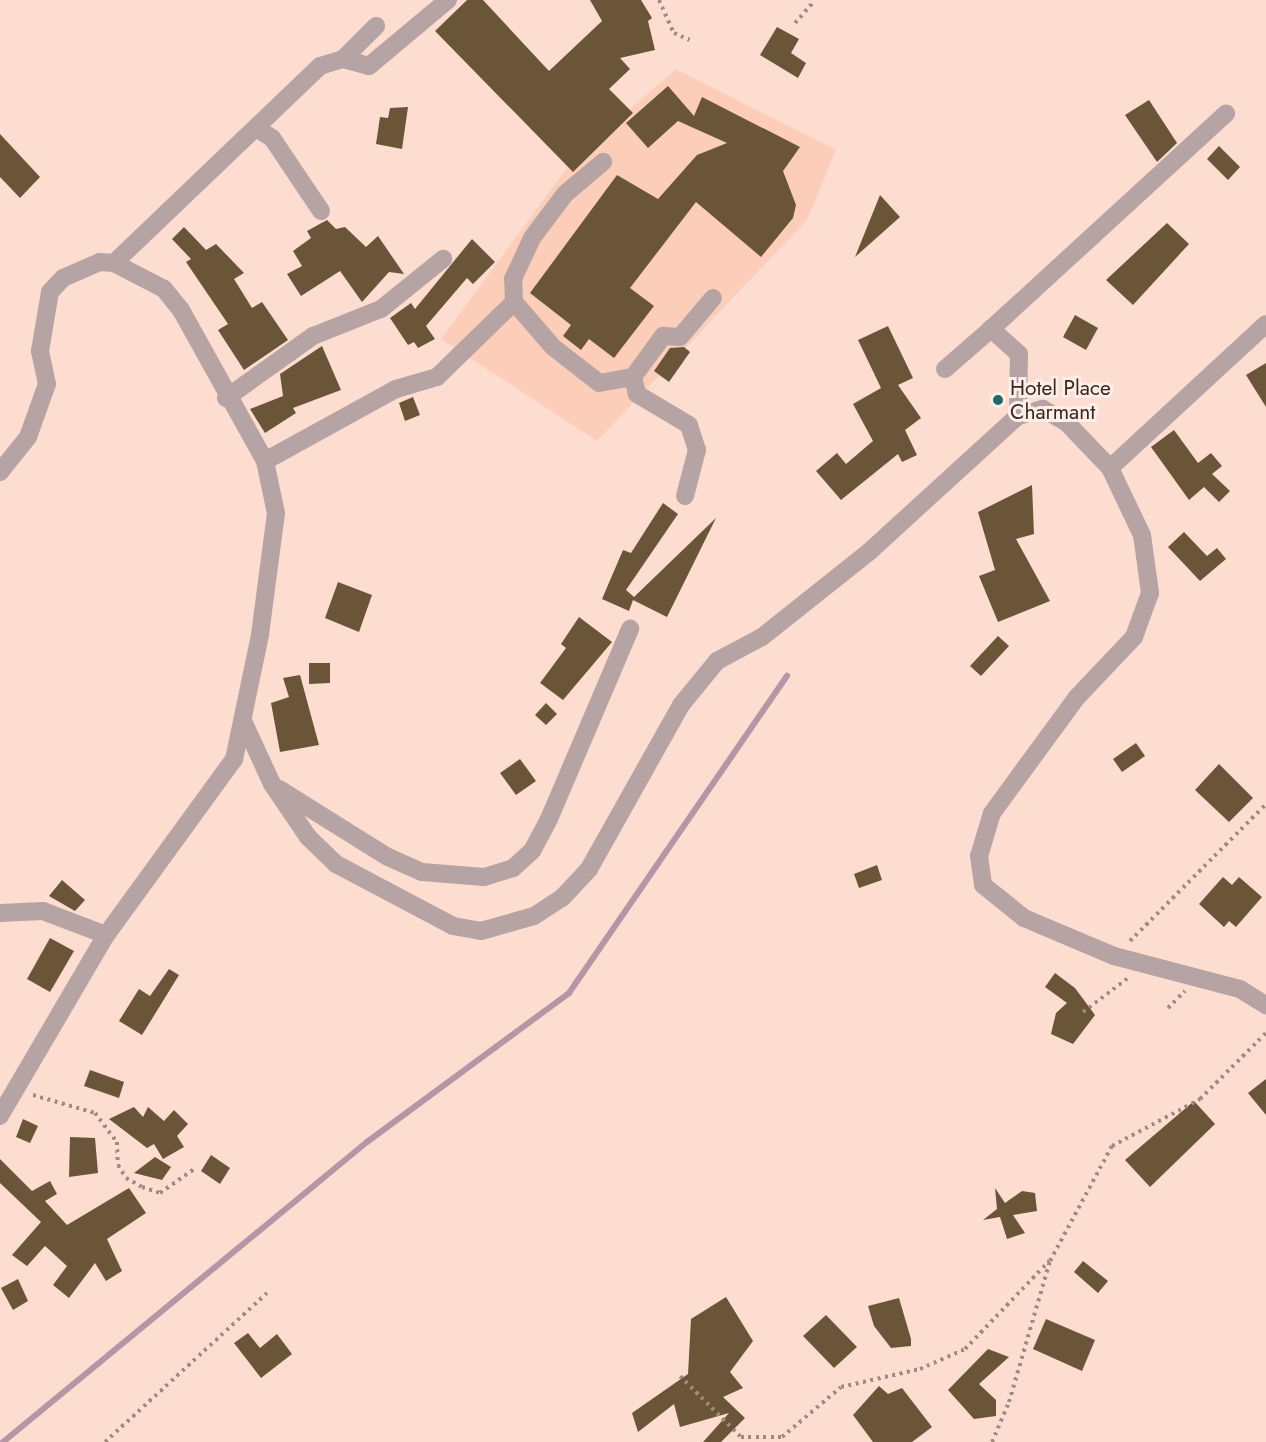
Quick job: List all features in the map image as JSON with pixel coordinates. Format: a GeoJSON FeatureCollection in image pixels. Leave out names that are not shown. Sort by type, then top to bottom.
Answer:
{"type":"FeatureCollection","features":[{"type":"Feature","properties":{"kind":"street"},"geometry":{"type":"LineString","coordinates":[[343,59],[369,66],[448,0]]}},
{"type":"Feature","properties":{"kind":"street"},"geometry":{"type":"LineString","coordinates":[[0,472],[28,437],[47,384],[40,351],[50,292],[71,274],[114,262],[258,129],[320,66],[343,59],[376,26]]}},
{"type":"Feature","properties":{"kind":"street"},"geometry":{"type":"LineString","coordinates":[[945,369],[1226,114]]}},
{"type":"Feature","properties":{"kind":"street"},"geometry":{"type":"LineString","coordinates":[[258,129],[272,138],[321,211]]}},
{"type":"Feature","properties":{"kind":"street"},"geometry":{"type":"LineString","coordinates":[[603,162],[565,194],[532,238],[513,279],[514,302],[553,347],[599,383],[633,377],[663,336],[680,337],[712,298]]}},
{"type":"Feature","properties":{"kind":"street"},"geometry":{"type":"LineString","coordinates":[[226,398],[313,336],[381,309],[444,260]]}},
{"type":"Feature","properties":{"kind":"street"},"geometry":{"type":"LineString","coordinates":[[0,1116],[106,935],[234,759],[244,723],[275,544],[276,513],[265,461],[226,398],[181,310],[164,289],[114,262]]}},
{"type":"Feature","properties":{"kind":"street"},"geometry":{"type":"LineString","coordinates":[[265,461],[396,389],[437,377],[514,302]]}},
{"type":"Feature","properties":{"kind":"street"},"geometry":{"type":"LineString","coordinates":[[1110,468],[1266,324]]}},
{"type":"Feature","properties":{"kind":"street"},"geometry":{"type":"LineString","coordinates":[[991,329],[1018,354],[1018,416]]}},
{"type":"Feature","properties":{"kind":"street"},"geometry":{"type":"LineString","coordinates":[[633,377],[637,394],[689,425],[697,450],[685,496]]}},
{"type":"Feature","properties":{"kind":"street"},"geometry":{"type":"LineString","coordinates":[[244,723],[272,784],[308,837],[336,864],[423,912],[481,930],[534,916],[562,898],[589,869],[681,705],[717,661],[762,637],[870,550],[1018,416],[1043,409],[1067,423],[1110,468],[1142,536],[1150,593],[1134,637],[1077,697],[992,813],[980,856],[983,885],[1024,918],[1114,956],[1240,989],[1266,1005]]}},
{"type":"Feature","properties":{"kind":"street"},"geometry":{"type":"LineString","coordinates":[[272,784],[388,857],[422,872],[474,878],[513,868],[532,851],[549,819],[630,629]]}},
{"type":"Feature","properties":{"kind":"street"},"geometry":{"type":"LineString","coordinates":[[0,914],[43,911],[106,935]]}},
{"type":"Feature","properties":{"kind":"path"},"geometry":{"type":"LineString","coordinates":[[659,0],[674,33],[690,40]]}},
{"type":"Feature","properties":{"kind":"path"},"geometry":{"type":"LineString","coordinates":[[795,23],[815,0]]}},
{"type":"Feature","properties":{"kind":"path"},"geometry":{"type":"LineString","coordinates":[[1114,956],[1266,804]]}},
{"type":"Feature","properties":{"kind":"path"},"geometry":{"type":"LineString","coordinates":[[1083,1012],[1145,964]]}},
{"type":"Feature","properties":{"kind":"path"},"geometry":{"type":"LineString","coordinates":[[992,1442],[1009,1402],[1050,1261],[1112,1146],[1200,1099],[1266,1033]]}},
{"type":"Feature","properties":{"kind":"path"},"geometry":{"type":"LineString","coordinates":[[15,1090],[95,1113],[117,1142],[118,1165],[126,1178],[142,1187],[160,1193],[194,1169]]}},
{"type":"Feature","properties":{"kind":"path"},"geometry":{"type":"LineString","coordinates":[[680,1376],[741,1437],[782,1437],[841,1387],[920,1369],[965,1350],[1050,1261]]}},
{"type":"Feature","properties":{"kind":"path"},"geometry":{"type":"LineString","coordinates":[[105,1442],[267,1293]]}},
{"type":"Feature","properties":{"kind":"shaded area"},"geometry":{"type":"Polygon","coordinates":[[[676,69],[836,150],[807,220],[597,441],[441,339],[575,157],[676,69]]]}},
{"type":"Feature","properties":{"kind":"building"},"geometry":{"type":"Polygon","coordinates":[[[467,0],[483,0],[549,71],[602,21],[590,0],[641,0],[652,18],[648,21],[655,50],[620,58],[630,69],[609,89],[633,113],[573,172],[435,31],[467,0]]]}},
{"type":"Feature","properties":{"kind":"building"},"geometry":{"type":"Polygon","coordinates":[[[777,27],[799,39],[791,53],[806,63],[798,78],[760,55],[777,27]]]}},
{"type":"Feature","properties":{"kind":"building"},"geometry":{"type":"Polygon","coordinates":[[[668,86],[694,116],[702,97],[800,147],[783,171],[796,205],[793,218],[761,257],[696,202],[630,288],[654,306],[614,358],[589,339],[581,350],[563,336],[571,325],[530,293],[617,175],[658,199],[697,155],[727,143],[678,121],[648,148],[626,123],[668,86]]]}},
{"type":"Feature","properties":{"kind":"building"},"geometry":{"type":"Polygon","coordinates":[[[1149,100],[1177,143],[1157,162],[1125,115],[1149,100]]]}},
{"type":"Feature","properties":{"kind":"building"},"geometry":{"type":"Polygon","coordinates":[[[408,107],[402,149],[376,144],[380,117],[388,118],[390,108],[408,107]]]}},
{"type":"Feature","properties":{"kind":"building"},"geometry":{"type":"Polygon","coordinates":[[[0,134],[40,177],[20,198],[0,177],[0,134]]]}},
{"type":"Feature","properties":{"kind":"building"},"geometry":{"type":"Polygon","coordinates":[[[1219,146],[1240,167],[1228,180],[1207,159],[1219,146]]]}},
{"type":"Feature","properties":{"kind":"building"},"geometry":{"type":"Polygon","coordinates":[[[880,195],[900,217],[855,257],[880,195]]]}},
{"type":"Feature","properties":{"kind":"building"},"geometry":{"type":"Polygon","coordinates":[[[327,220],[336,229],[345,227],[366,247],[378,236],[404,274],[389,272],[362,302],[340,271],[301,296],[287,274],[302,266],[293,251],[311,238],[307,231],[327,220]]]}},
{"type":"Feature","properties":{"kind":"building"},"geometry":{"type":"Polygon","coordinates":[[[1167,223],[1189,244],[1133,305],[1106,280],[1167,223]]]}},
{"type":"Feature","properties":{"kind":"building"},"geometry":{"type":"Polygon","coordinates":[[[184,227],[206,250],[216,244],[244,273],[234,279],[252,308],[262,302],[288,340],[244,370],[218,330],[228,324],[186,262],[191,259],[172,239],[184,227]]]}},
{"type":"Feature","properties":{"kind":"building"},"geometry":{"type":"Polygon","coordinates":[[[472,239],[495,262],[473,284],[467,278],[426,326],[435,339],[418,348],[414,342],[408,345],[390,318],[411,303],[415,309],[472,239]]]}},
{"type":"Feature","properties":{"kind":"building"},"geometry":{"type":"Polygon","coordinates":[[[1075,315],[1098,328],[1086,350],[1063,337],[1075,315]]]}},
{"type":"Feature","properties":{"kind":"building"},"geometry":{"type":"Polygon","coordinates":[[[888,326],[913,378],[898,385],[921,418],[905,430],[917,455],[902,462],[898,454],[841,500],[816,471],[837,453],[846,464],[873,441],[853,404],[881,388],[858,340],[888,326]]]}},
{"type":"Feature","properties":{"kind":"building"},"geometry":{"type":"Polygon","coordinates":[[[322,346],[341,390],[293,408],[296,413],[265,433],[250,409],[283,396],[280,374],[322,346]]]}},
{"type":"Feature","properties":{"kind":"building"},"geometry":{"type":"Polygon","coordinates":[[[684,347],[690,352],[669,382],[654,371],[670,348],[684,347]]]}},
{"type":"Feature","properties":{"kind":"building"},"geometry":{"type":"Polygon","coordinates":[[[1266,363],[1266,407],[1246,375],[1266,363]]]}},
{"type":"Feature","properties":{"kind":"building"},"geometry":{"type":"Polygon","coordinates":[[[413,397],[420,415],[405,421],[399,403],[413,397]]]}},
{"type":"Feature","properties":{"kind":"building"},"geometry":{"type":"Polygon","coordinates":[[[1174,430],[1198,463],[1211,453],[1222,466],[1212,474],[1230,491],[1219,502],[1204,487],[1189,500],[1151,447],[1174,430]]]}},
{"type":"Feature","properties":{"kind":"building"},"geometry":{"type":"Polygon","coordinates":[[[1032,485],[1034,534],[1016,539],[1050,601],[998,622],[979,576],[995,570],[978,512],[1032,485]]]}},
{"type":"Feature","properties":{"kind":"building"},"geometry":{"type":"Polygon","coordinates":[[[663,503],[678,514],[626,590],[634,597],[716,518],[667,617],[633,600],[629,611],[602,599],[623,550],[631,553],[663,503]]]}},
{"type":"Feature","properties":{"kind":"building"},"geometry":{"type":"Polygon","coordinates":[[[1184,532],[1207,556],[1217,548],[1226,559],[1200,581],[1168,547],[1184,532]]]}},
{"type":"Feature","properties":{"kind":"building"},"geometry":{"type":"Polygon","coordinates":[[[338,582],[372,595],[359,632],[325,618],[338,582]]]}},
{"type":"Feature","properties":{"kind":"building"},"geometry":{"type":"Polygon","coordinates":[[[579,617],[612,642],[563,700],[540,683],[566,648],[561,644],[579,617]]]}},
{"type":"Feature","properties":{"kind":"building"},"geometry":{"type":"Polygon","coordinates":[[[998,636],[1009,646],[981,676],[970,666],[998,636]]]}},
{"type":"Feature","properties":{"kind":"building"},"geometry":{"type":"Polygon","coordinates":[[[309,663],[330,663],[330,683],[309,684],[309,663]]]}},
{"type":"Feature","properties":{"kind":"building"},"geometry":{"type":"Polygon","coordinates":[[[300,675],[319,745],[280,752],[271,703],[289,697],[283,678],[300,675]]]}},
{"type":"Feature","properties":{"kind":"building"},"geometry":{"type":"Polygon","coordinates":[[[546,703],[557,714],[546,725],[535,715],[546,703]]]}},
{"type":"Feature","properties":{"kind":"building"},"geometry":{"type":"Polygon","coordinates":[[[1136,743],[1145,756],[1122,772],[1113,759],[1136,743]]]}},
{"type":"Feature","properties":{"kind":"building"},"geometry":{"type":"Polygon","coordinates":[[[520,759],[536,781],[516,795],[500,773],[520,759]]]}},
{"type":"Feature","properties":{"kind":"building"},"geometry":{"type":"Polygon","coordinates":[[[1219,764],[1253,798],[1229,822],[1195,790],[1219,764]]]}},
{"type":"Feature","properties":{"kind":"building"},"geometry":{"type":"Polygon","coordinates":[[[877,865],[882,880],[859,888],[854,874],[877,865]]]}},
{"type":"Feature","properties":{"kind":"building"},"geometry":{"type":"Polygon","coordinates":[[[1223,877],[1232,885],[1239,877],[1262,897],[1236,927],[1229,921],[1224,927],[1199,904],[1223,877]]]}},
{"type":"Feature","properties":{"kind":"building"},"geometry":{"type":"Polygon","coordinates":[[[62,880],[85,900],[75,911],[49,896],[62,880]]]}},
{"type":"Feature","properties":{"kind":"building"},"geometry":{"type":"Polygon","coordinates":[[[50,938],[74,951],[50,992],[27,979],[50,938]]]}},
{"type":"Feature","properties":{"kind":"building"},"geometry":{"type":"Polygon","coordinates":[[[169,969],[179,975],[142,1035],[119,1021],[139,989],[150,996],[169,969]]]}},
{"type":"Feature","properties":{"kind":"building"},"geometry":{"type":"Polygon","coordinates":[[[1055,973],[1075,988],[1095,1015],[1073,1044],[1051,1034],[1056,1013],[1067,1003],[1045,987],[1055,973]]]}},
{"type":"Feature","properties":{"kind":"building"},"geometry":{"type":"Polygon","coordinates":[[[90,1070],[124,1082],[119,1098],[84,1086],[90,1070]]]}},
{"type":"Feature","properties":{"kind":"building"},"geometry":{"type":"Polygon","coordinates":[[[1266,1079],[1266,1115],[1248,1093],[1266,1079]]]}},
{"type":"Feature","properties":{"kind":"building"},"geometry":{"type":"Polygon","coordinates":[[[1194,1101],[1215,1124],[1150,1187],[1125,1160],[1194,1101]]]}},
{"type":"Feature","properties":{"kind":"building"},"geometry":{"type":"Polygon","coordinates":[[[134,1107],[143,1117],[148,1107],[164,1121],[174,1110],[188,1124],[177,1136],[184,1147],[163,1159],[154,1144],[147,1148],[109,1119],[134,1107]]]}},
{"type":"Feature","properties":{"kind":"building"},"geometry":{"type":"Polygon","coordinates":[[[23,1119],[38,1126],[30,1143],[16,1137],[23,1119]]]}},
{"type":"Feature","properties":{"kind":"building"},"geometry":{"type":"Polygon","coordinates":[[[70,1137],[95,1138],[98,1173],[69,1177],[70,1137]]]}},
{"type":"Feature","properties":{"kind":"building"},"geometry":{"type":"Polygon","coordinates":[[[211,1155],[230,1168],[220,1184],[201,1171],[211,1155]]]}},
{"type":"Feature","properties":{"kind":"building"},"geometry":{"type":"Polygon","coordinates":[[[155,1157],[171,1167],[162,1180],[134,1173],[155,1157]]]}},
{"type":"Feature","properties":{"kind":"building"},"geometry":{"type":"Polygon","coordinates":[[[0,1159],[32,1191],[50,1181],[57,1194],[45,1201],[67,1225],[129,1188],[146,1213],[107,1239],[122,1271],[106,1281],[95,1263],[69,1298],[53,1285],[67,1266],[45,1246],[27,1266],[12,1255],[41,1222],[0,1183],[0,1159]]]}},
{"type":"Feature","properties":{"kind":"building"},"geometry":{"type":"Polygon","coordinates":[[[995,1188],[1005,1203],[1022,1191],[1035,1193],[1037,1211],[1013,1215],[1025,1233],[1007,1239],[1000,1217],[983,1220],[997,1209],[995,1188]]]}},
{"type":"Feature","properties":{"kind":"building"},"geometry":{"type":"Polygon","coordinates":[[[1083,1261],[1108,1281],[1098,1293],[1074,1272],[1083,1261]]]}},
{"type":"Feature","properties":{"kind":"building"},"geometry":{"type":"Polygon","coordinates":[[[18,1279],[28,1301],[13,1310],[1,1288],[18,1279]]]}},
{"type":"Feature","properties":{"kind":"building"},"geometry":{"type":"Polygon","coordinates":[[[726,1297],[753,1341],[730,1372],[743,1388],[723,1397],[745,1418],[721,1442],[703,1442],[729,1413],[680,1427],[674,1404],[638,1432],[632,1413],[688,1374],[691,1319],[726,1297]]]}},
{"type":"Feature","properties":{"kind":"building"},"geometry":{"type":"Polygon","coordinates":[[[899,1298],[911,1346],[891,1348],[874,1326],[868,1306],[899,1298]]]}},
{"type":"Feature","properties":{"kind":"building"},"geometry":{"type":"Polygon","coordinates":[[[826,1315],[857,1347],[834,1368],[803,1336],[826,1315]]]}},
{"type":"Feature","properties":{"kind":"building"},"geometry":{"type":"Polygon","coordinates":[[[1046,1319],[1095,1340],[1082,1371],[1033,1349],[1046,1319]]]}},
{"type":"Feature","properties":{"kind":"building"},"geometry":{"type":"Polygon","coordinates":[[[248,1333],[260,1348],[277,1334],[292,1354],[261,1378],[234,1343],[248,1333]]]}},
{"type":"Feature","properties":{"kind":"building"},"geometry":{"type":"Polygon","coordinates":[[[988,1349],[1009,1357],[979,1384],[996,1400],[996,1416],[974,1419],[948,1390],[988,1349]]]}},
{"type":"Feature","properties":{"kind":"building"},"geometry":{"type":"Polygon","coordinates":[[[879,1386],[888,1394],[902,1388],[932,1427],[912,1442],[873,1442],[853,1415],[879,1386]]]}},
{"type":"Feature","properties":{"kind":"waterway"},"geometry":{"type":"LineString","coordinates":[[3,1442],[367,1142],[569,993],[787,676]]}},
{"type":"Feature","properties":{"kind":"place","name":"Hotel Place Charmant"},"geometry":{"type":"Point","coordinates":[998,400]}}]}
